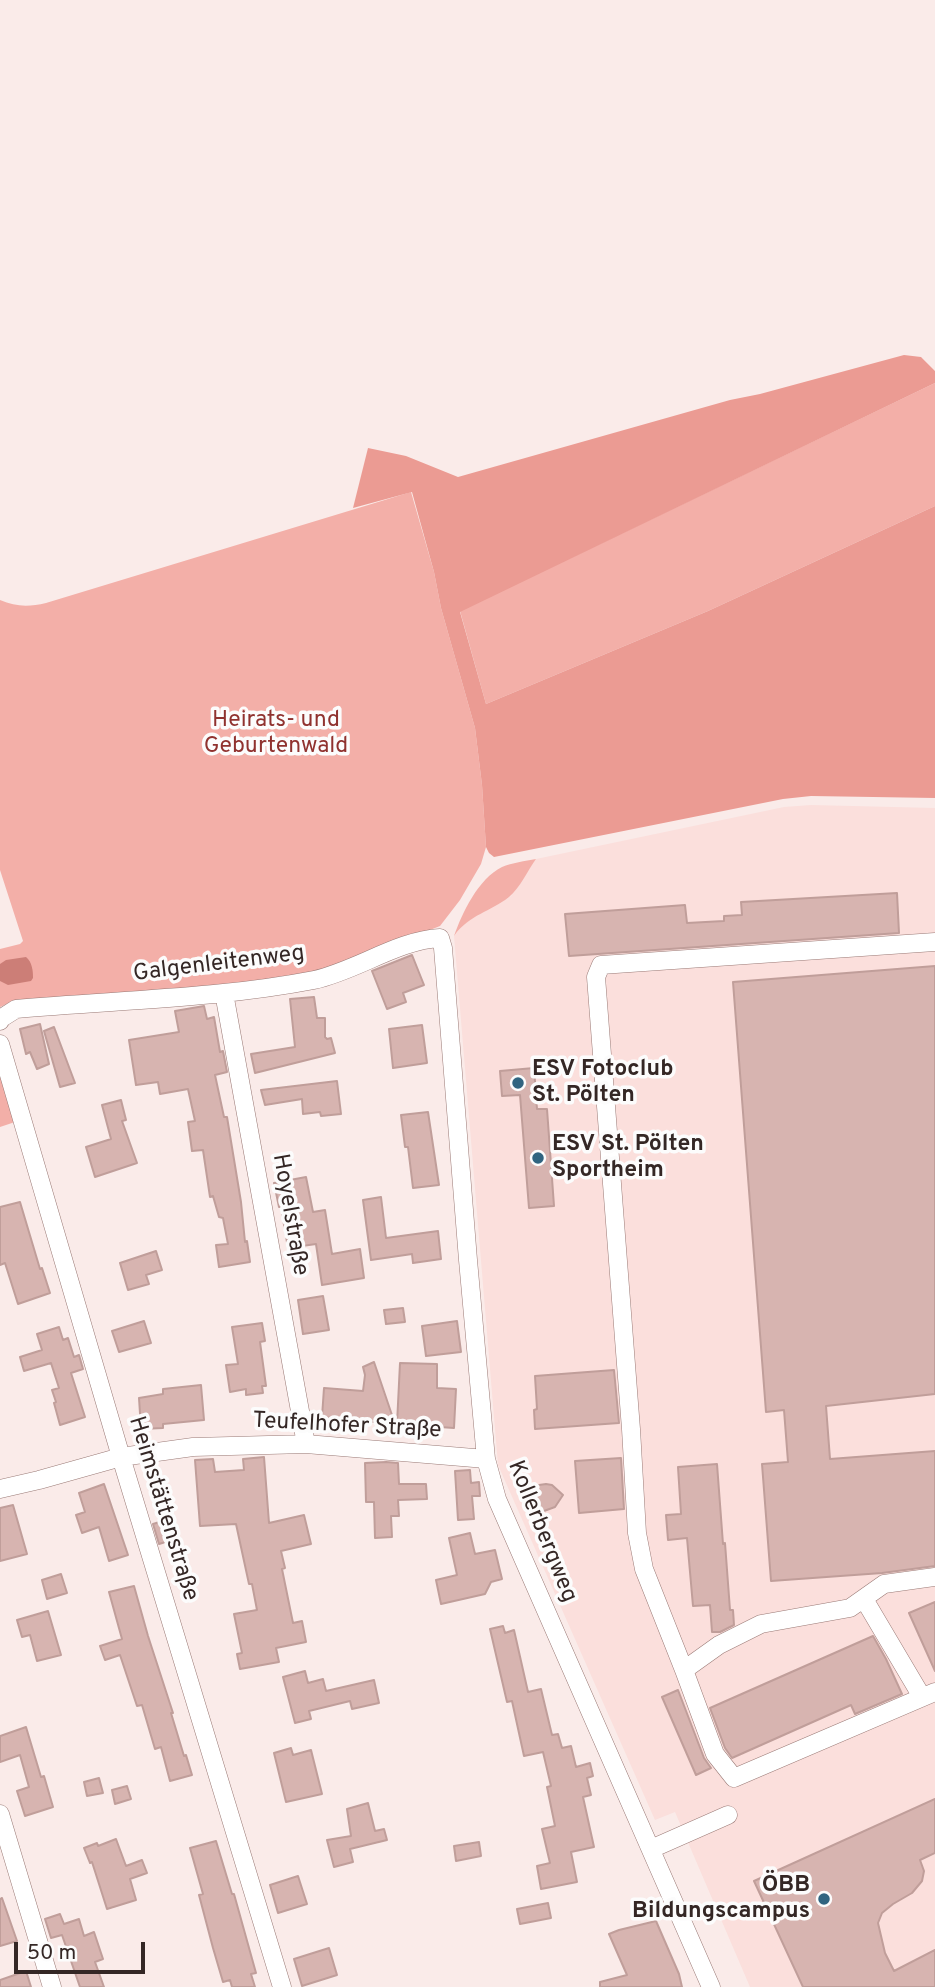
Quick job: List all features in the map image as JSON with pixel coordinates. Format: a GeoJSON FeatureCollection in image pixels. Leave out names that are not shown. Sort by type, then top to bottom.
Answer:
{"type":"FeatureCollection","features":[{"type":"Feature","properties":{"kind":"street","name":"Galgenleitenweg"},"geometry":{"type":"LineString","coordinates":[[0,1020],[16,1009],[224,993],[314,980],[427,939],[440,938]]}},
{"type":"Feature","properties":{"kind":"street","name":"Kollerbergweg"},"geometry":{"type":"LineString","coordinates":[[440,938],[443,948],[486,1459],[497,1499],[711,1987]]}},
{"type":"Feature","properties":{"kind":"street"},"geometry":{"type":"LineString","coordinates":[[864,1599],[928,1694],[734,1778],[715,1754],[644,1569],[636,1533],[631,1429],[596,977],[601,965],[935,942]]}},
{"type":"Feature","properties":{"kind":"street","name":"Hoyelstraße"},"geometry":{"type":"LineString","coordinates":[[224,993],[306,1444]]}},
{"type":"Feature","properties":{"kind":"street","name":"Heimstättenstraße"},"geometry":{"type":"LineString","coordinates":[[0,1044],[121,1457],[282,1987]]}},
{"type":"Feature","properties":{"kind":"street","name":"Teufelhofer Straße"},"geometry":{"type":"LineString","coordinates":[[0,1489],[121,1457],[194,1447],[306,1444],[486,1459]]}},
{"type":"Feature","properties":{"kind":"street"},"geometry":{"type":"LineString","coordinates":[[684,1670],[719,1645],[761,1624],[850,1608],[884,1584],[935,1577]]}},
{"type":"Feature","properties":{"kind":"street"},"geometry":{"type":"LineString","coordinates":[[0,1814],[52,1987]]}},
{"type":"Feature","properties":{"kind":"street"},"geometry":{"type":"LineString","coordinates":[[651,1849],[728,1815]]}},
{"type":"Feature","properties":{"kind":"shaded area"},"geometry":{"type":"Polygon","coordinates":[[[904,355],[921,357],[935,371],[935,383],[460,612],[486,704],[708,611],[935,506],[935,798],[811,796],[783,799],[494,857],[489,853],[486,847],[475,728],[412,492],[353,508],[368,448],[406,456],[458,477],[730,400],[904,355]]]}},
{"type":"Feature","properties":{"kind":"shaded area"},"geometry":{"type":"Polygon","coordinates":[[[811,805],[935,808],[935,1987],[750,1987],[675,1812],[655,1820],[498,1465],[454,936],[473,917],[511,896],[536,859],[784,807],[811,805]]]}},
{"type":"Feature","properties":{"kind":"shaded area"},"geometry":{"type":"Polygon","coordinates":[[[26,957],[32,969],[31,981],[8,985],[0,981],[0,964],[6,960],[26,957]]]}},
{"type":"Feature","properties":{"kind":"green space"},"geometry":{"type":"Polygon","coordinates":[[[935,383],[935,506],[708,611],[486,704],[460,611],[935,383]]]}},
{"type":"Feature","properties":{"kind":"green space","name":"Heirats- und Geburtenwald"},"geometry":{"type":"Polygon","coordinates":[[[411,492],[475,728],[482,785],[486,847],[481,864],[460,900],[440,926],[325,972],[222,988],[11,1002],[0,1007],[0,949],[23,941],[0,870],[0,600],[23,606],[46,603],[411,492]]]}},
{"type":"Feature","properties":{"kind":"green space"},"geometry":{"type":"Polygon","coordinates":[[[536,859],[509,897],[473,918],[454,936],[466,907],[478,888],[493,872],[514,863],[536,859]]]}},
{"type":"Feature","properties":{"kind":"green space"},"geometry":{"type":"Polygon","coordinates":[[[0,1074],[15,1122],[0,1127],[0,1074]]]}},
{"type":"Feature","properties":{"kind":"building"},"geometry":{"type":"Polygon","coordinates":[[[897,893],[899,933],[569,956],[565,914],[685,905],[687,923],[724,921],[724,916],[742,915],[741,902],[897,893]]]}},
{"type":"Feature","properties":{"kind":"building"},"geometry":{"type":"Polygon","coordinates":[[[412,955],[424,985],[403,993],[406,1002],[387,1009],[372,971],[412,955]]]}},
{"type":"Feature","properties":{"kind":"building"},"geometry":{"type":"Polygon","coordinates":[[[935,966],[935,1394],[826,1406],[830,1459],[935,1451],[935,1566],[882,1573],[771,1581],[762,1464],[788,1462],[784,1410],[766,1412],[733,982],[935,966]]]}},
{"type":"Feature","properties":{"kind":"building"},"geometry":{"type":"Polygon","coordinates":[[[314,997],[317,1018],[325,1018],[325,1037],[331,1038],[335,1053],[255,1073],[251,1054],[295,1047],[290,999],[314,997]]]}},
{"type":"Feature","properties":{"kind":"building"},"geometry":{"type":"Polygon","coordinates":[[[204,1006],[207,1019],[214,1017],[220,1052],[223,1051],[227,1072],[215,1075],[224,1117],[227,1117],[250,1262],[219,1267],[216,1245],[228,1244],[223,1218],[219,1217],[213,1196],[210,1197],[203,1150],[192,1151],[188,1122],[195,1121],[188,1089],[160,1094],[158,1082],[136,1085],[129,1040],[179,1032],[175,1011],[204,1006]]]}},
{"type":"Feature","properties":{"kind":"building"},"geometry":{"type":"Polygon","coordinates":[[[40,1024],[49,1064],[37,1069],[30,1052],[26,1054],[20,1029],[40,1024]]]}},
{"type":"Feature","properties":{"kind":"building"},"geometry":{"type":"Polygon","coordinates":[[[422,1025],[427,1063],[393,1068],[389,1029],[422,1025]]]}},
{"type":"Feature","properties":{"kind":"building"},"geometry":{"type":"Polygon","coordinates":[[[54,1027],[75,1083],[60,1087],[44,1031],[54,1027]]]}},
{"type":"Feature","properties":{"kind":"building","name":"ESV St. Pölten Sportheim"},"geometry":{"type":"Polygon","coordinates":[[[534,1068],[537,1109],[547,1109],[554,1206],[529,1208],[520,1095],[502,1096],[500,1071],[534,1068]]]}},
{"type":"Feature","properties":{"kind":"building"},"geometry":{"type":"Polygon","coordinates":[[[337,1081],[341,1114],[303,1114],[302,1099],[265,1105],[261,1090],[337,1081]]]}},
{"type":"Feature","properties":{"kind":"building"},"geometry":{"type":"Polygon","coordinates":[[[121,1100],[126,1120],[122,1121],[137,1163],[95,1177],[86,1147],[111,1139],[102,1105],[121,1100]]]}},
{"type":"Feature","properties":{"kind":"building"},"geometry":{"type":"Polygon","coordinates":[[[428,1112],[439,1185],[413,1188],[401,1115],[428,1112]]]}},
{"type":"Feature","properties":{"kind":"building"},"geometry":{"type":"Polygon","coordinates":[[[306,1177],[313,1212],[325,1210],[332,1254],[360,1249],[364,1278],[322,1285],[316,1244],[288,1248],[274,1183],[306,1177]]]}},
{"type":"Feature","properties":{"kind":"building"},"geometry":{"type":"Polygon","coordinates":[[[381,1197],[386,1238],[438,1231],[441,1259],[413,1263],[412,1254],[371,1260],[363,1200],[381,1197]]]}},
{"type":"Feature","properties":{"kind":"building"},"geometry":{"type":"Polygon","coordinates":[[[20,1202],[50,1293],[18,1304],[5,1263],[0,1265],[0,1207],[20,1202]]]}},
{"type":"Feature","properties":{"kind":"building"},"geometry":{"type":"Polygon","coordinates":[[[156,1251],[162,1270],[146,1275],[149,1284],[128,1290],[120,1263],[156,1251]]]}},
{"type":"Feature","properties":{"kind":"building"},"geometry":{"type":"Polygon","coordinates":[[[323,1296],[329,1330],[303,1334],[298,1300],[323,1296]]]}},
{"type":"Feature","properties":{"kind":"building"},"geometry":{"type":"Polygon","coordinates":[[[403,1308],[405,1322],[386,1324],[384,1310],[403,1308]]]}},
{"type":"Feature","properties":{"kind":"building"},"geometry":{"type":"Polygon","coordinates":[[[144,1321],[151,1343],[119,1352],[112,1331],[144,1321]]]}},
{"type":"Feature","properties":{"kind":"building"},"geometry":{"type":"Polygon","coordinates":[[[457,1321],[461,1352],[426,1356],[422,1326],[457,1321]]]}},
{"type":"Feature","properties":{"kind":"building"},"geometry":{"type":"Polygon","coordinates":[[[262,1323],[265,1341],[260,1342],[266,1386],[262,1386],[263,1393],[246,1395],[246,1389],[230,1392],[226,1365],[238,1364],[232,1327],[262,1323]]]}},
{"type":"Feature","properties":{"kind":"building"},"geometry":{"type":"Polygon","coordinates":[[[59,1327],[63,1340],[68,1338],[74,1357],[79,1355],[83,1369],[71,1373],[85,1417],[60,1425],[52,1390],[59,1388],[51,1363],[24,1371],[20,1357],[42,1350],[37,1334],[59,1327]]]}},
{"type":"Feature","properties":{"kind":"building"},"geometry":{"type":"Polygon","coordinates":[[[374,1362],[395,1424],[322,1417],[324,1388],[363,1391],[363,1367],[374,1362]]]}},
{"type":"Feature","properties":{"kind":"building"},"geometry":{"type":"Polygon","coordinates":[[[400,1363],[437,1364],[437,1388],[456,1389],[454,1428],[397,1424],[400,1363]]]}},
{"type":"Feature","properties":{"kind":"building"},"geometry":{"type":"Polygon","coordinates":[[[614,1370],[619,1423],[535,1429],[535,1376],[614,1370]]]}},
{"type":"Feature","properties":{"kind":"building"},"geometry":{"type":"Polygon","coordinates":[[[201,1385],[204,1420],[163,1424],[163,1428],[141,1429],[139,1398],[163,1394],[163,1389],[201,1385]]]}},
{"type":"Feature","properties":{"kind":"building"},"geometry":{"type":"Polygon","coordinates":[[[264,1457],[269,1523],[304,1515],[311,1544],[281,1551],[293,1623],[302,1621],[306,1642],[276,1648],[279,1662],[240,1669],[237,1654],[242,1653],[234,1614],[257,1610],[252,1584],[249,1584],[236,1524],[200,1526],[195,1460],[213,1459],[215,1472],[244,1470],[243,1459],[264,1457]]]}},
{"type":"Feature","properties":{"kind":"building"},"geometry":{"type":"Polygon","coordinates":[[[621,1458],[624,1509],[579,1513],[575,1461],[621,1458]]]}},
{"type":"Feature","properties":{"kind":"building"},"geometry":{"type":"Polygon","coordinates":[[[365,1463],[398,1463],[399,1484],[426,1484],[427,1499],[398,1500],[399,1516],[391,1516],[392,1537],[375,1538],[374,1502],[366,1502],[365,1463]]]}},
{"type":"Feature","properties":{"kind":"building"},"geometry":{"type":"Polygon","coordinates":[[[717,1464],[723,1544],[725,1543],[730,1610],[733,1610],[734,1625],[720,1632],[712,1632],[710,1605],[693,1606],[687,1538],[668,1540],[666,1515],[681,1514],[678,1467],[717,1464]]]}},
{"type":"Feature","properties":{"kind":"building"},"geometry":{"type":"Polygon","coordinates":[[[470,1470],[471,1483],[479,1482],[480,1496],[472,1496],[474,1519],[458,1520],[455,1471],[470,1470]]]}},
{"type":"Feature","properties":{"kind":"building"},"geometry":{"type":"Polygon","coordinates":[[[104,1484],[128,1555],[109,1561],[99,1527],[82,1533],[76,1515],[85,1512],[79,1493],[104,1484]]]}},
{"type":"Feature","properties":{"kind":"building"},"geometry":{"type":"Polygon","coordinates":[[[539,1485],[552,1485],[563,1495],[555,1507],[544,1511],[535,1506],[532,1495],[539,1485]]]}},
{"type":"Feature","properties":{"kind":"building"},"geometry":{"type":"Polygon","coordinates":[[[13,1505],[27,1554],[0,1561],[0,1508],[13,1505]]]}},
{"type":"Feature","properties":{"kind":"building"},"geometry":{"type":"Polygon","coordinates":[[[166,1520],[172,1540],[159,1544],[153,1524],[166,1520]]]}},
{"type":"Feature","properties":{"kind":"building"},"geometry":{"type":"Polygon","coordinates":[[[470,1533],[475,1554],[495,1550],[502,1579],[491,1582],[485,1594],[441,1604],[436,1580],[457,1575],[449,1538],[470,1533]]]}},
{"type":"Feature","properties":{"kind":"building"},"geometry":{"type":"Polygon","coordinates":[[[61,1574],[67,1593],[47,1599],[42,1580],[61,1574]]]}},
{"type":"Feature","properties":{"kind":"building"},"geometry":{"type":"Polygon","coordinates":[[[134,1586],[192,1775],[170,1781],[161,1747],[155,1749],[142,1705],[137,1706],[120,1655],[105,1660],[100,1646],[122,1639],[109,1592],[134,1586]]]}},
{"type":"Feature","properties":{"kind":"building"},"geometry":{"type":"Polygon","coordinates":[[[935,1602],[935,1671],[909,1613],[935,1602]]]}},
{"type":"Feature","properties":{"kind":"building"},"geometry":{"type":"Polygon","coordinates":[[[48,1611],[61,1655],[37,1661],[30,1635],[22,1637],[17,1620],[48,1611]]]}},
{"type":"Feature","properties":{"kind":"building"},"geometry":{"type":"Polygon","coordinates":[[[503,1626],[505,1633],[514,1630],[528,1692],[541,1689],[552,1735],[558,1734],[562,1748],[571,1746],[576,1767],[590,1763],[593,1776],[587,1778],[591,1795],[583,1797],[594,1847],[571,1852],[577,1882],[541,1889],[537,1866],[550,1863],[542,1829],[555,1826],[547,1787],[551,1786],[543,1752],[524,1756],[512,1701],[507,1702],[490,1629],[503,1626]]]}},
{"type":"Feature","properties":{"kind":"building"},"geometry":{"type":"Polygon","coordinates":[[[873,1636],[902,1694],[855,1714],[851,1705],[732,1758],[725,1748],[710,1708],[873,1636]]]}},
{"type":"Feature","properties":{"kind":"building"},"geometry":{"type":"Polygon","coordinates":[[[305,1671],[308,1683],[323,1679],[326,1691],[374,1680],[379,1703],[352,1709],[350,1701],[309,1711],[311,1719],[295,1723],[283,1677],[305,1671]]]}},
{"type":"Feature","properties":{"kind":"building"},"geometry":{"type":"Polygon","coordinates":[[[678,1690],[704,1758],[711,1768],[696,1775],[662,1697],[678,1690]]]}},
{"type":"Feature","properties":{"kind":"building"},"geometry":{"type":"Polygon","coordinates":[[[26,1727],[53,1807],[25,1816],[17,1791],[29,1787],[20,1755],[0,1762],[0,1736],[26,1727]]]}},
{"type":"Feature","properties":{"kind":"building"},"geometry":{"type":"Polygon","coordinates":[[[291,1748],[293,1755],[311,1750],[322,1794],[286,1802],[274,1753],[291,1748]]]}},
{"type":"Feature","properties":{"kind":"building"},"geometry":{"type":"Polygon","coordinates":[[[99,1778],[103,1793],[87,1796],[84,1782],[99,1778]]]}},
{"type":"Feature","properties":{"kind":"building"},"geometry":{"type":"Polygon","coordinates":[[[127,1786],[131,1799],[115,1804],[112,1790],[127,1786]]]}},
{"type":"Feature","properties":{"kind":"building"},"geometry":{"type":"Polygon","coordinates":[[[935,1799],[935,1853],[920,1860],[924,1871],[922,1881],[912,1893],[882,1913],[878,1923],[885,1953],[894,1971],[935,1950],[935,1987],[803,1987],[754,1881],[935,1799]]]}},
{"type":"Feature","properties":{"kind":"building"},"geometry":{"type":"Polygon","coordinates":[[[368,1803],[375,1831],[384,1829],[387,1840],[350,1849],[353,1862],[334,1867],[327,1840],[351,1836],[347,1809],[368,1803]]]}},
{"type":"Feature","properties":{"kind":"building"},"geometry":{"type":"Polygon","coordinates":[[[116,1839],[126,1866],[142,1860],[147,1873],[130,1879],[136,1900],[107,1909],[92,1862],[90,1863],[84,1848],[116,1839]]]}},
{"type":"Feature","properties":{"kind":"building"},"geometry":{"type":"Polygon","coordinates":[[[216,1841],[256,1973],[251,1974],[255,1987],[232,1987],[230,1980],[223,1982],[213,1948],[199,1895],[203,1894],[190,1848],[216,1841]]]}},
{"type":"Feature","properties":{"kind":"building"},"geometry":{"type":"Polygon","coordinates":[[[479,1842],[481,1856],[456,1861],[454,1846],[479,1842]]]}},
{"type":"Feature","properties":{"kind":"building"},"geometry":{"type":"Polygon","coordinates":[[[298,1876],[307,1904],[278,1913],[270,1885],[298,1876]]]}},
{"type":"Feature","properties":{"kind":"building"},"geometry":{"type":"Polygon","coordinates":[[[2,1898],[17,1941],[0,1946],[0,1899],[2,1898]]]}},
{"type":"Feature","properties":{"kind":"building"},"geometry":{"type":"Polygon","coordinates":[[[548,1903],[551,1918],[520,1924],[517,1909],[548,1903]]]}},
{"type":"Feature","properties":{"kind":"building"},"geometry":{"type":"Polygon","coordinates":[[[60,1914],[64,1924],[79,1919],[84,1936],[94,1932],[103,1959],[95,1962],[104,1987],[80,1987],[62,1935],[51,1938],[45,1919],[60,1914]]]}},
{"type":"Feature","properties":{"kind":"building"},"geometry":{"type":"Polygon","coordinates":[[[656,1921],[682,1987],[600,1987],[600,1982],[627,1975],[609,1934],[656,1921]]]}},
{"type":"Feature","properties":{"kind":"building"},"geometry":{"type":"Polygon","coordinates":[[[329,1948],[337,1975],[302,1986],[294,1959],[329,1948]]]}},
{"type":"Feature","properties":{"kind":"building"},"geometry":{"type":"Polygon","coordinates":[[[26,1971],[31,1987],[0,1987],[0,1980],[26,1971]]]}},
{"type":"Feature","properties":{"kind":"place","name":"ESV Fotoclub St. Pölten"},"geometry":{"type":"Point","coordinates":[518,1083]}},
{"type":"Feature","properties":{"kind":"place","name":"ESV St. Pölten Sportheim"},"geometry":{"type":"Point","coordinates":[538,1158]}},
{"type":"Feature","properties":{"kind":"place","name":"ÖBB Bildungscampus"},"geometry":{"type":"Point","coordinates":[824,1899]}}]}
